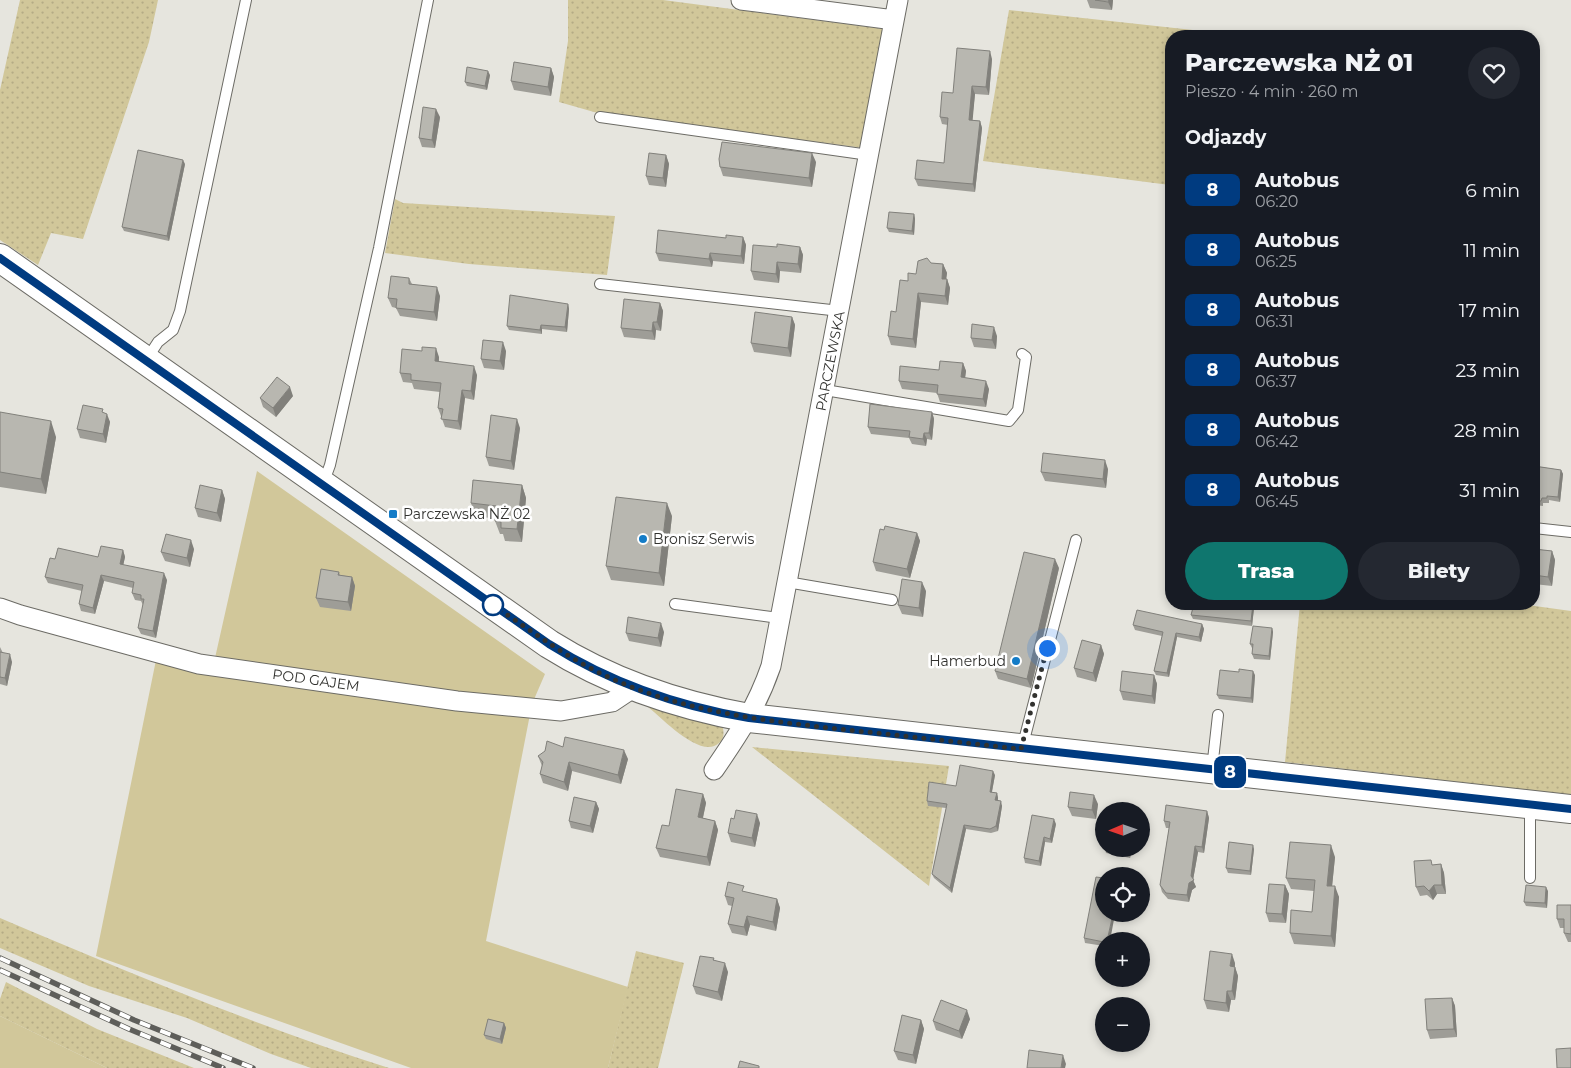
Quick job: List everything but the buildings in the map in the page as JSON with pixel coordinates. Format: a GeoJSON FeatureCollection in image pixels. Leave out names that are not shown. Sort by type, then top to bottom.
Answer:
{"type":"FeatureCollection","features":[{"type":"Feature","properties":{"kind":"street"},"geometry":{"type":"LineString","coordinates":[[741,0],[894,20]]}},
{"type":"Feature","properties":{"kind":"street","name":"PARCZEWSKA"},"geometry":{"type":"LineString","coordinates":[[714,770],[749,718],[762,693],[770,666],[840,311],[898,0]]}},
{"type":"Feature","properties":{"kind":"street"},"geometry":{"type":"LineString","coordinates":[[0,258],[549,644],[577,661],[633,688],[682,704],[749,718],[1571,809]]}},
{"type":"Feature","properties":{"kind":"street","name":"POD GAJEM"},"geometry":{"type":"LineString","coordinates":[[0,608],[199,664],[457,701],[561,711],[612,702],[633,688]]}},
{"type":"Feature","properties":{"kind":"lane"},"geometry":{"type":"LineString","coordinates":[[146,360],[158,342],[173,330],[180,310],[246,0]]}},
{"type":"Feature","properties":{"kind":"lane"},"geometry":{"type":"LineString","coordinates":[[322,485],[330,465],[379,248],[428,0]]}},
{"type":"Feature","properties":{"kind":"lane"},"geometry":{"type":"LineString","coordinates":[[600,117],[869,155]]}},
{"type":"Feature","properties":{"kind":"lane"},"geometry":{"type":"LineString","coordinates":[[600,284],[840,311]]}},
{"type":"Feature","properties":{"kind":"lane"},"geometry":{"type":"LineString","coordinates":[[824,390],[1009,421],[1018,410],[1026,357],[1022,354]]}},
{"type":"Feature","properties":{"kind":"lane"},"geometry":{"type":"LineString","coordinates":[[1540,529],[1571,532]]}},
{"type":"Feature","properties":{"kind":"lane"},"geometry":{"type":"LineString","coordinates":[[1021,749],[1076,540]]}},
{"type":"Feature","properties":{"kind":"lane"},"geometry":{"type":"LineString","coordinates":[[787,582],[892,600]]}},
{"type":"Feature","properties":{"kind":"lane"},"geometry":{"type":"LineString","coordinates":[[674,604],[779,618]]}},
{"type":"Feature","properties":{"kind":"lane"},"geometry":{"type":"LineString","coordinates":[[1212,770],[1218,716]]}},
{"type":"Feature","properties":{"kind":"lane"},"geometry":{"type":"LineString","coordinates":[[1530,804],[1530,878]]}},
{"type":"Feature","properties":{"kind":"shaded area"},"geometry":{"type":"Polygon","coordinates":[[[20,0],[158,0],[149,42],[83,239],[51,233],[38,265],[0,240],[0,90],[20,0]]]}},
{"type":"Feature","properties":{"kind":"shaded area"},"geometry":{"type":"Polygon","coordinates":[[[568,0],[663,0],[884,29],[864,148],[601,114],[559,102],[568,41],[568,0]]]}},
{"type":"Feature","properties":{"kind":"shaded area"},"geometry":{"type":"Polygon","coordinates":[[[1009,10],[1193,30],[1165,30],[1165,184],[983,161],[1009,10]]]}},
{"type":"Feature","properties":{"kind":"shaded area"},"geometry":{"type":"Polygon","coordinates":[[[395,199],[403,203],[615,216],[607,275],[469,264],[385,253],[395,199]]]}},
{"type":"Feature","properties":{"kind":"shaded area"},"geometry":{"type":"Polygon","coordinates":[[[257,471],[545,674],[532,704],[486,941],[628,987],[608,1068],[411,1068],[96,956],[156,660],[215,658],[257,471]]]}},
{"type":"Feature","properties":{"kind":"shaded area"},"geometry":{"type":"Polygon","coordinates":[[[1540,607],[1571,611],[1571,795],[1285,762],[1299,610],[1540,610],[1540,607]]]}},
{"type":"Feature","properties":{"kind":"shaded area"},"geometry":{"type":"Polygon","coordinates":[[[648,707],[722,725],[723,737],[719,743],[711,747],[692,742],[682,736],[648,707]]]}},
{"type":"Feature","properties":{"kind":"shaded area"},"geometry":{"type":"Polygon","coordinates":[[[752,747],[949,766],[929,886],[752,747]]]}},
{"type":"Feature","properties":{"kind":"shaded area"},"geometry":{"type":"Polygon","coordinates":[[[0,918],[241,1016],[389,1068],[311,1068],[271,1054],[187,1018],[89,986],[0,948],[0,918]]]}},
{"type":"Feature","properties":{"kind":"shaded area"},"geometry":{"type":"Polygon","coordinates":[[[636,951],[684,963],[658,1068],[608,1068],[636,951]]]}},
{"type":"Feature","properties":{"kind":"shaded area"},"geometry":{"type":"Polygon","coordinates":[[[6,982],[97,1029],[194,1068],[107,1068],[0,1016],[0,999],[6,982]]]}},
{"type":"Feature","properties":{"kind":"shaded area"},"geometry":{"type":"Polygon","coordinates":[[[0,1016],[107,1068],[0,1068],[0,1016]]]}},
{"type":"Feature","properties":{"kind":"railway"},"geometry":{"type":"LineString","coordinates":[[0,958],[134,1020],[253,1068]]}},
{"type":"Feature","properties":{"kind":"railway"},"geometry":{"type":"LineString","coordinates":[[0,970],[129,1029],[223,1068]]}},
{"type":"Feature","properties":{"kind":"bus line","name":"8"},"geometry":{"type":"LineString","coordinates":[[0,258],[549,644],[577,661],[633,688],[682,704],[749,718],[1571,809]]}},
{"type":"Feature","properties":{"kind":"place","name":"Parczewska NŻ 02"},"geometry":{"type":"Point","coordinates":[393,514]}},
{"type":"Feature","properties":{"kind":"place","name":"Bronisz Serwis"},"geometry":{"type":"Point","coordinates":[643,539]}},
{"type":"Feature","properties":{"kind":"place","name":"Hamerbud"},"geometry":{"type":"Point","coordinates":[1016,661]}},
{"type":"Feature","properties":{"kind":"route"},"geometry":{"type":"LineString","coordinates":[[493,605],[577,661],[633,688],[682,704],[749,718],[1021,749],[1047,648]]}}]}
